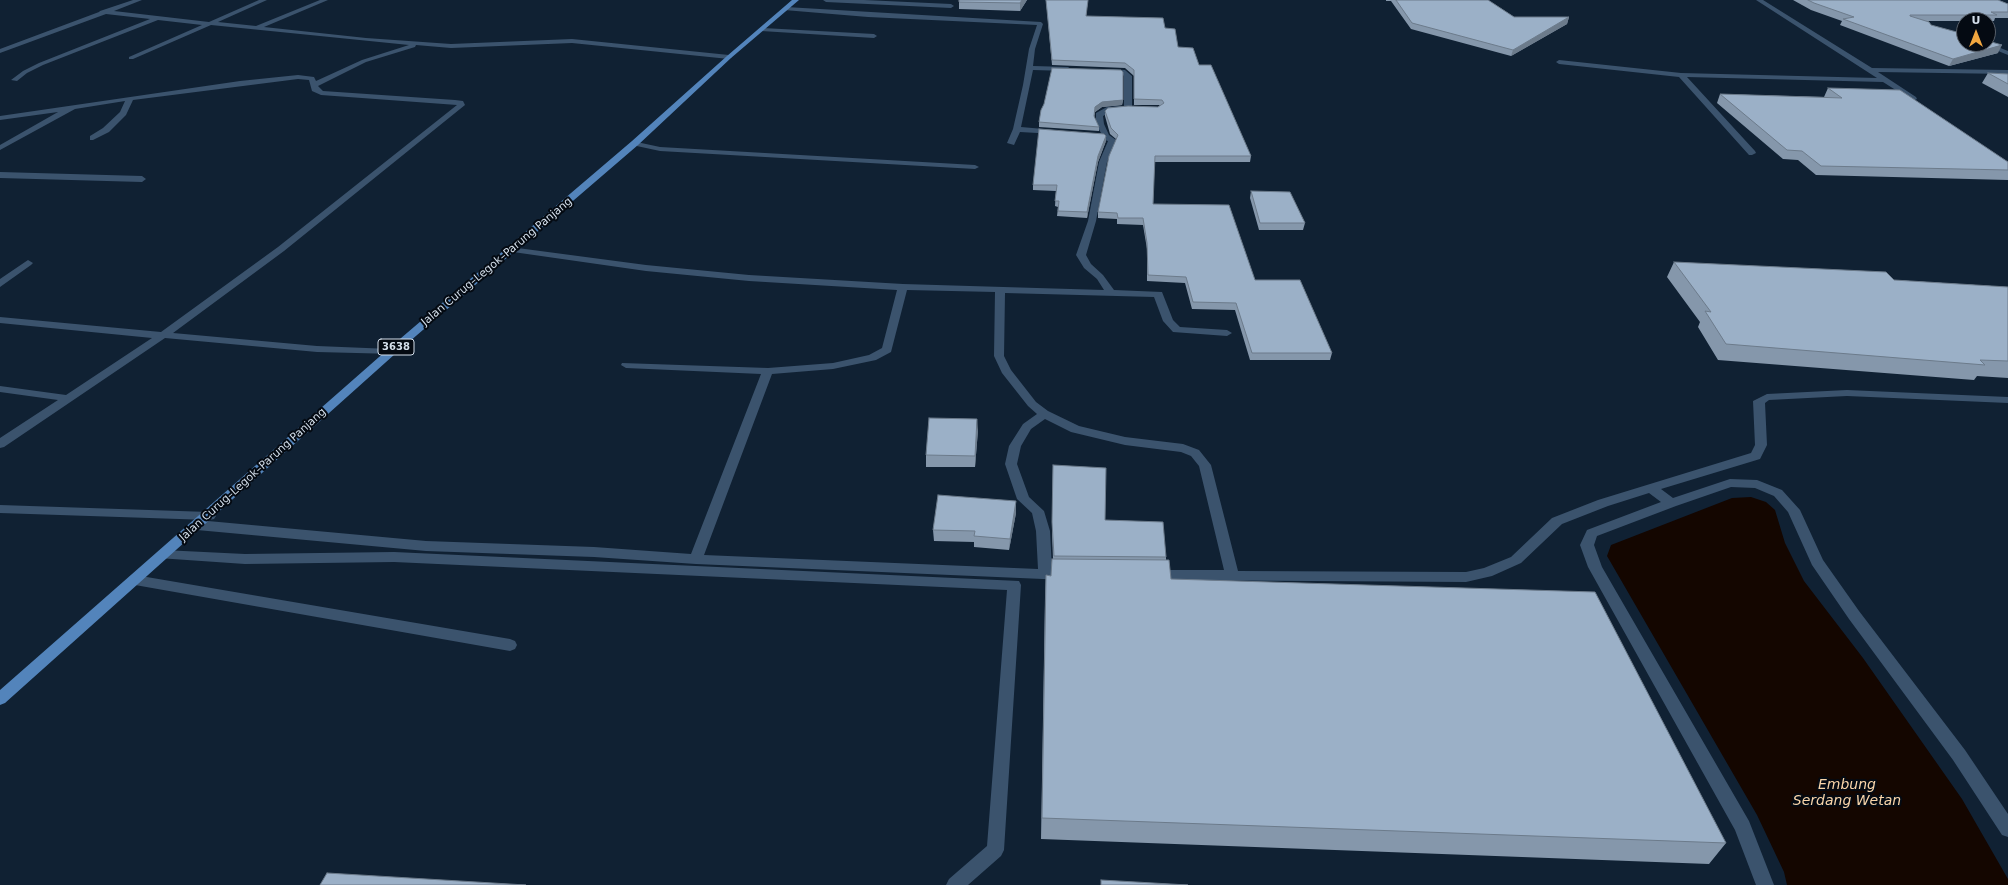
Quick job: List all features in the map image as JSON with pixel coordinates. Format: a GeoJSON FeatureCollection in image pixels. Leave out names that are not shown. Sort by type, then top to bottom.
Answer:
{"type":"FeatureCollection","features":[{"type":"Feature","properties":{"kind":"main road","name":"Jalan Curug–Legok–Parung Panjang"},"geometry":{"type":"LineString","coordinates":[[0,699],[391,352],[635,143],[729,57],[763,30],[796,0]]}},
{"type":"Feature","properties":{"kind":"street"},"geometry":{"type":"LineString","coordinates":[[115,0],[130,3]]}},
{"type":"Feature","properties":{"kind":"street"},"geometry":{"type":"LineString","coordinates":[[0,51],[102,12],[139,0]]}},
{"type":"Feature","properties":{"kind":"street"},"geometry":{"type":"LineString","coordinates":[[131,58],[264,0]]}},
{"type":"Feature","properties":{"kind":"street"},"geometry":{"type":"LineString","coordinates":[[256,28],[325,0]]}},
{"type":"Feature","properties":{"kind":"street"},"geometry":{"type":"LineString","coordinates":[[826,0],[951,6]]}},
{"type":"Feature","properties":{"kind":"street"},"geometry":{"type":"LineString","coordinates":[[1759,0],[1886,80],[1922,106]]}},
{"type":"Feature","properties":{"kind":"street"},"geometry":{"type":"LineString","coordinates":[[786,9],[868,15],[1039,23],[1017,129],[1011,143]]}},
{"type":"Feature","properties":{"kind":"street"},"geometry":{"type":"LineString","coordinates":[[102,12],[419,44],[470,47],[572,41],[729,57]]}},
{"type":"Feature","properties":{"kind":"street"},"geometry":{"type":"LineString","coordinates":[[15,80],[31,68],[158,18]]}},
{"type":"Feature","properties":{"kind":"street"},"geometry":{"type":"LineString","coordinates":[[763,30],[874,36]]}},
{"type":"Feature","properties":{"kind":"street"},"geometry":{"type":"LineString","coordinates":[[314,85],[364,61],[419,44]]}},
{"type":"Feature","properties":{"kind":"street"},"geometry":{"type":"LineString","coordinates":[[1996,48],[2008,53]]}},
{"type":"Feature","properties":{"kind":"street"},"geometry":{"type":"LineString","coordinates":[[1559,62],[1681,75],[1886,80]]}},
{"type":"Feature","properties":{"kind":"street"},"geometry":{"type":"LineString","coordinates":[[1029,68],[1074,70]]}},
{"type":"Feature","properties":{"kind":"street"},"geometry":{"type":"LineString","coordinates":[[1870,70],[2008,72]]}},
{"type":"Feature","properties":{"kind":"street"},"geometry":{"type":"LineString","coordinates":[[1096,71],[1126,72],[1128,76],[1132,108],[1110,108],[1099,115],[1100,124],[1106,136]]}},
{"type":"Feature","properties":{"kind":"street"},"geometry":{"type":"LineString","coordinates":[[1681,75],[1752,153]]}},
{"type":"Feature","properties":{"kind":"street"},"geometry":{"type":"LineString","coordinates":[[0,118],[54,111],[130,98],[283,78],[312,78],[315,90],[321,93],[455,102],[460,103],[461,106],[281,249],[163,335],[66,398],[0,444]]}},
{"type":"Feature","properties":{"kind":"street"},"geometry":{"type":"LineString","coordinates":[[93,138],[106,130],[123,113],[130,98]]}},
{"type":"Feature","properties":{"kind":"street"},"geometry":{"type":"LineString","coordinates":[[0,148],[73,107]]}},
{"type":"Feature","properties":{"kind":"street"},"geometry":{"type":"LineString","coordinates":[[1017,129],[1061,133]]}},
{"type":"Feature","properties":{"kind":"street"},"geometry":{"type":"LineString","coordinates":[[1084,134],[1106,136],[1112,140],[1104,162],[1092,221],[1081,255],[1087,266],[1100,277],[1111,292]]}},
{"type":"Feature","properties":{"kind":"street"},"geometry":{"type":"LineString","coordinates":[[635,143],[660,149],[975,167]]}},
{"type":"Feature","properties":{"kind":"street"},"geometry":{"type":"LineString","coordinates":[[0,181],[4,175],[142,179]]}},
{"type":"Feature","properties":{"kind":"street"},"geometry":{"type":"LineString","coordinates":[[513,248],[681,272],[749,278],[903,287],[1158,294],[1168,321],[1177,330],[1227,333]]}},
{"type":"Feature","properties":{"kind":"street"},"geometry":{"type":"LineString","coordinates":[[0,284],[28,263]]}},
{"type":"Feature","properties":{"kind":"street"},"geometry":{"type":"LineString","coordinates":[[626,365],[768,371],[833,366],[880,355],[887,350],[903,287]]}},
{"type":"Feature","properties":{"kind":"street"},"geometry":{"type":"LineString","coordinates":[[1000,290],[998,340],[999,356],[1006,372],[1024,396],[1044,414],[1075,429],[1125,441],[1183,448],[1195,452],[1205,465],[1232,576]]}},
{"type":"Feature","properties":{"kind":"street"},"geometry":{"type":"LineString","coordinates":[[0,320],[128,333],[317,349],[391,352]]}},
{"type":"Feature","properties":{"kind":"street"},"geometry":{"type":"LineString","coordinates":[[696,559],[768,371]]}},
{"type":"Feature","properties":{"kind":"street"},"geometry":{"type":"LineString","coordinates":[[0,389],[66,398]]}},
{"type":"Feature","properties":{"kind":"street"},"geometry":{"type":"LineString","coordinates":[[1138,575],[1430,578],[1466,577],[1487,572],[1516,560],[1557,522],[1603,503],[1756,456],[1761,445],[1759,400],[1767,397],[1847,393],[2008,400]]}},
{"type":"Feature","properties":{"kind":"street"},"geometry":{"type":"LineString","coordinates":[[1044,414],[1027,428],[1015,446],[1010,464],[1023,499],[1038,511],[1043,531],[1045,574]]}},
{"type":"Feature","properties":{"kind":"street"},"geometry":{"type":"LineString","coordinates":[[1765,885],[1743,827],[1595,567],[1587,545],[1592,533],[1671,502],[1730,483],[1757,484],[1778,492],[1794,510],[1822,568],[1854,615],[1959,754],[2008,829]]}},
{"type":"Feature","properties":{"kind":"street"},"geometry":{"type":"LineString","coordinates":[[1651,488],[1671,502]]}},
{"type":"Feature","properties":{"kind":"street"},"geometry":{"type":"LineString","coordinates":[[0,509],[208,516]]}},
{"type":"Feature","properties":{"kind":"street"},"geometry":{"type":"LineString","coordinates":[[197,525],[426,546],[594,552],[696,559],[1076,575]]}},
{"type":"Feature","properties":{"kind":"street"},"geometry":{"type":"LineString","coordinates":[[163,555],[245,559],[394,557],[1014,585],[995,850],[955,885]]}},
{"type":"Feature","properties":{"kind":"street"},"geometry":{"type":"LineString","coordinates":[[135,580],[510,645]]}},
{"type":"Feature","properties":{"kind":"water","name":"Embung Serdang Wetan"},"geometry":{"type":"Polygon","coordinates":[[[1751,497],[1766,502],[1775,510],[1785,543],[1804,581],[1863,658],[1962,799],[2008,879],[2008,885],[1787,885],[1784,872],[1757,815],[1607,556],[1611,545],[1732,498],[1751,497]]]}},
{"type":"Feature","properties":{"kind":"building"},"geometry":{"type":"Polygon","coordinates":[[[959,0],[1022,0],[1020,3],[959,2],[959,0]]]}},
{"type":"Feature","properties":{"kind":"building"},"geometry":{"type":"Polygon","coordinates":[[[1046,0],[1088,0],[1086,16],[1163,18],[1165,28],[1175,29],[1178,47],[1193,48],[1199,65],[1211,65],[1251,156],[1155,156],[1153,204],[1229,205],[1255,280],[1300,280],[1332,353],[1252,353],[1236,303],[1193,302],[1186,277],[1148,275],[1147,243],[1143,218],[1118,218],[1117,213],[1098,212],[1109,156],[1118,135],[1111,128],[1105,111],[1108,108],[1128,106],[1158,107],[1164,103],[1162,100],[1134,99],[1134,70],[1125,63],[1052,60],[1046,0]]]}},
{"type":"Feature","properties":{"kind":"building"},"geometry":{"type":"Polygon","coordinates":[[[1396,0],[1488,0],[1514,17],[1569,17],[1513,50],[1412,23],[1396,0]]]}},
{"type":"Feature","properties":{"kind":"building"},"geometry":{"type":"Polygon","coordinates":[[[1808,0],[1998,0],[2008,4],[2008,12],[1956,12],[1956,15],[1910,15],[1929,22],[1931,25],[1956,32],[1956,52],[1978,52],[1953,59],[1843,19],[1854,17],[1808,0]]]}},
{"type":"Feature","properties":{"kind":"building"},"geometry":{"type":"Polygon","coordinates":[[[1996,43],[2002,45],[1996,47],[1996,43]]]}},
{"type":"Feature","properties":{"kind":"building"},"geometry":{"type":"Polygon","coordinates":[[[1052,68],[1121,70],[1123,72],[1123,100],[1102,102],[1095,107],[1094,116],[1099,127],[1039,122],[1052,68]]]}},
{"type":"Feature","properties":{"kind":"building"},"geometry":{"type":"Polygon","coordinates":[[[1988,73],[2008,74],[2008,84],[1988,73]]]}},
{"type":"Feature","properties":{"kind":"building"},"geometry":{"type":"Polygon","coordinates":[[[1828,88],[1900,90],[2008,162],[2008,170],[1821,166],[1802,151],[1787,150],[1720,94],[1842,98],[1828,88]]]}},
{"type":"Feature","properties":{"kind":"building"},"geometry":{"type":"Polygon","coordinates":[[[1039,129],[1104,134],[1106,136],[1098,156],[1087,212],[1058,211],[1059,201],[1055,201],[1057,185],[1033,185],[1039,129]]]}},
{"type":"Feature","properties":{"kind":"building"},"geometry":{"type":"Polygon","coordinates":[[[1251,191],[1290,192],[1305,223],[1260,223],[1251,191]]]}},
{"type":"Feature","properties":{"kind":"building"},"geometry":{"type":"Polygon","coordinates":[[[1674,262],[1886,272],[1894,280],[2008,287],[2008,361],[1980,360],[1985,365],[1726,344],[1705,311],[1711,312],[1674,262]]]}},
{"type":"Feature","properties":{"kind":"building"},"geometry":{"type":"Polygon","coordinates":[[[929,418],[977,419],[975,456],[926,455],[929,418]]]}},
{"type":"Feature","properties":{"kind":"building"},"geometry":{"type":"Polygon","coordinates":[[[1053,465],[1106,468],[1105,520],[1163,522],[1166,557],[1054,556],[1052,522],[1053,465]]]}},
{"type":"Feature","properties":{"kind":"building"},"geometry":{"type":"Polygon","coordinates":[[[938,495],[1016,501],[1010,539],[974,536],[975,531],[933,530],[938,495]]]}},
{"type":"Feature","properties":{"kind":"building"},"geometry":{"type":"Polygon","coordinates":[[[1052,559],[1169,560],[1171,579],[1595,592],[1726,843],[1042,818],[1046,575],[1051,576],[1052,559]]]}},
{"type":"Feature","properties":{"kind":"building"},"geometry":{"type":"Polygon","coordinates":[[[327,873],[526,885],[320,885],[327,873]]]}},
{"type":"Feature","properties":{"kind":"building"},"geometry":{"type":"Polygon","coordinates":[[[1101,880],[1188,885],[1101,885],[1101,880]]]}}]}
